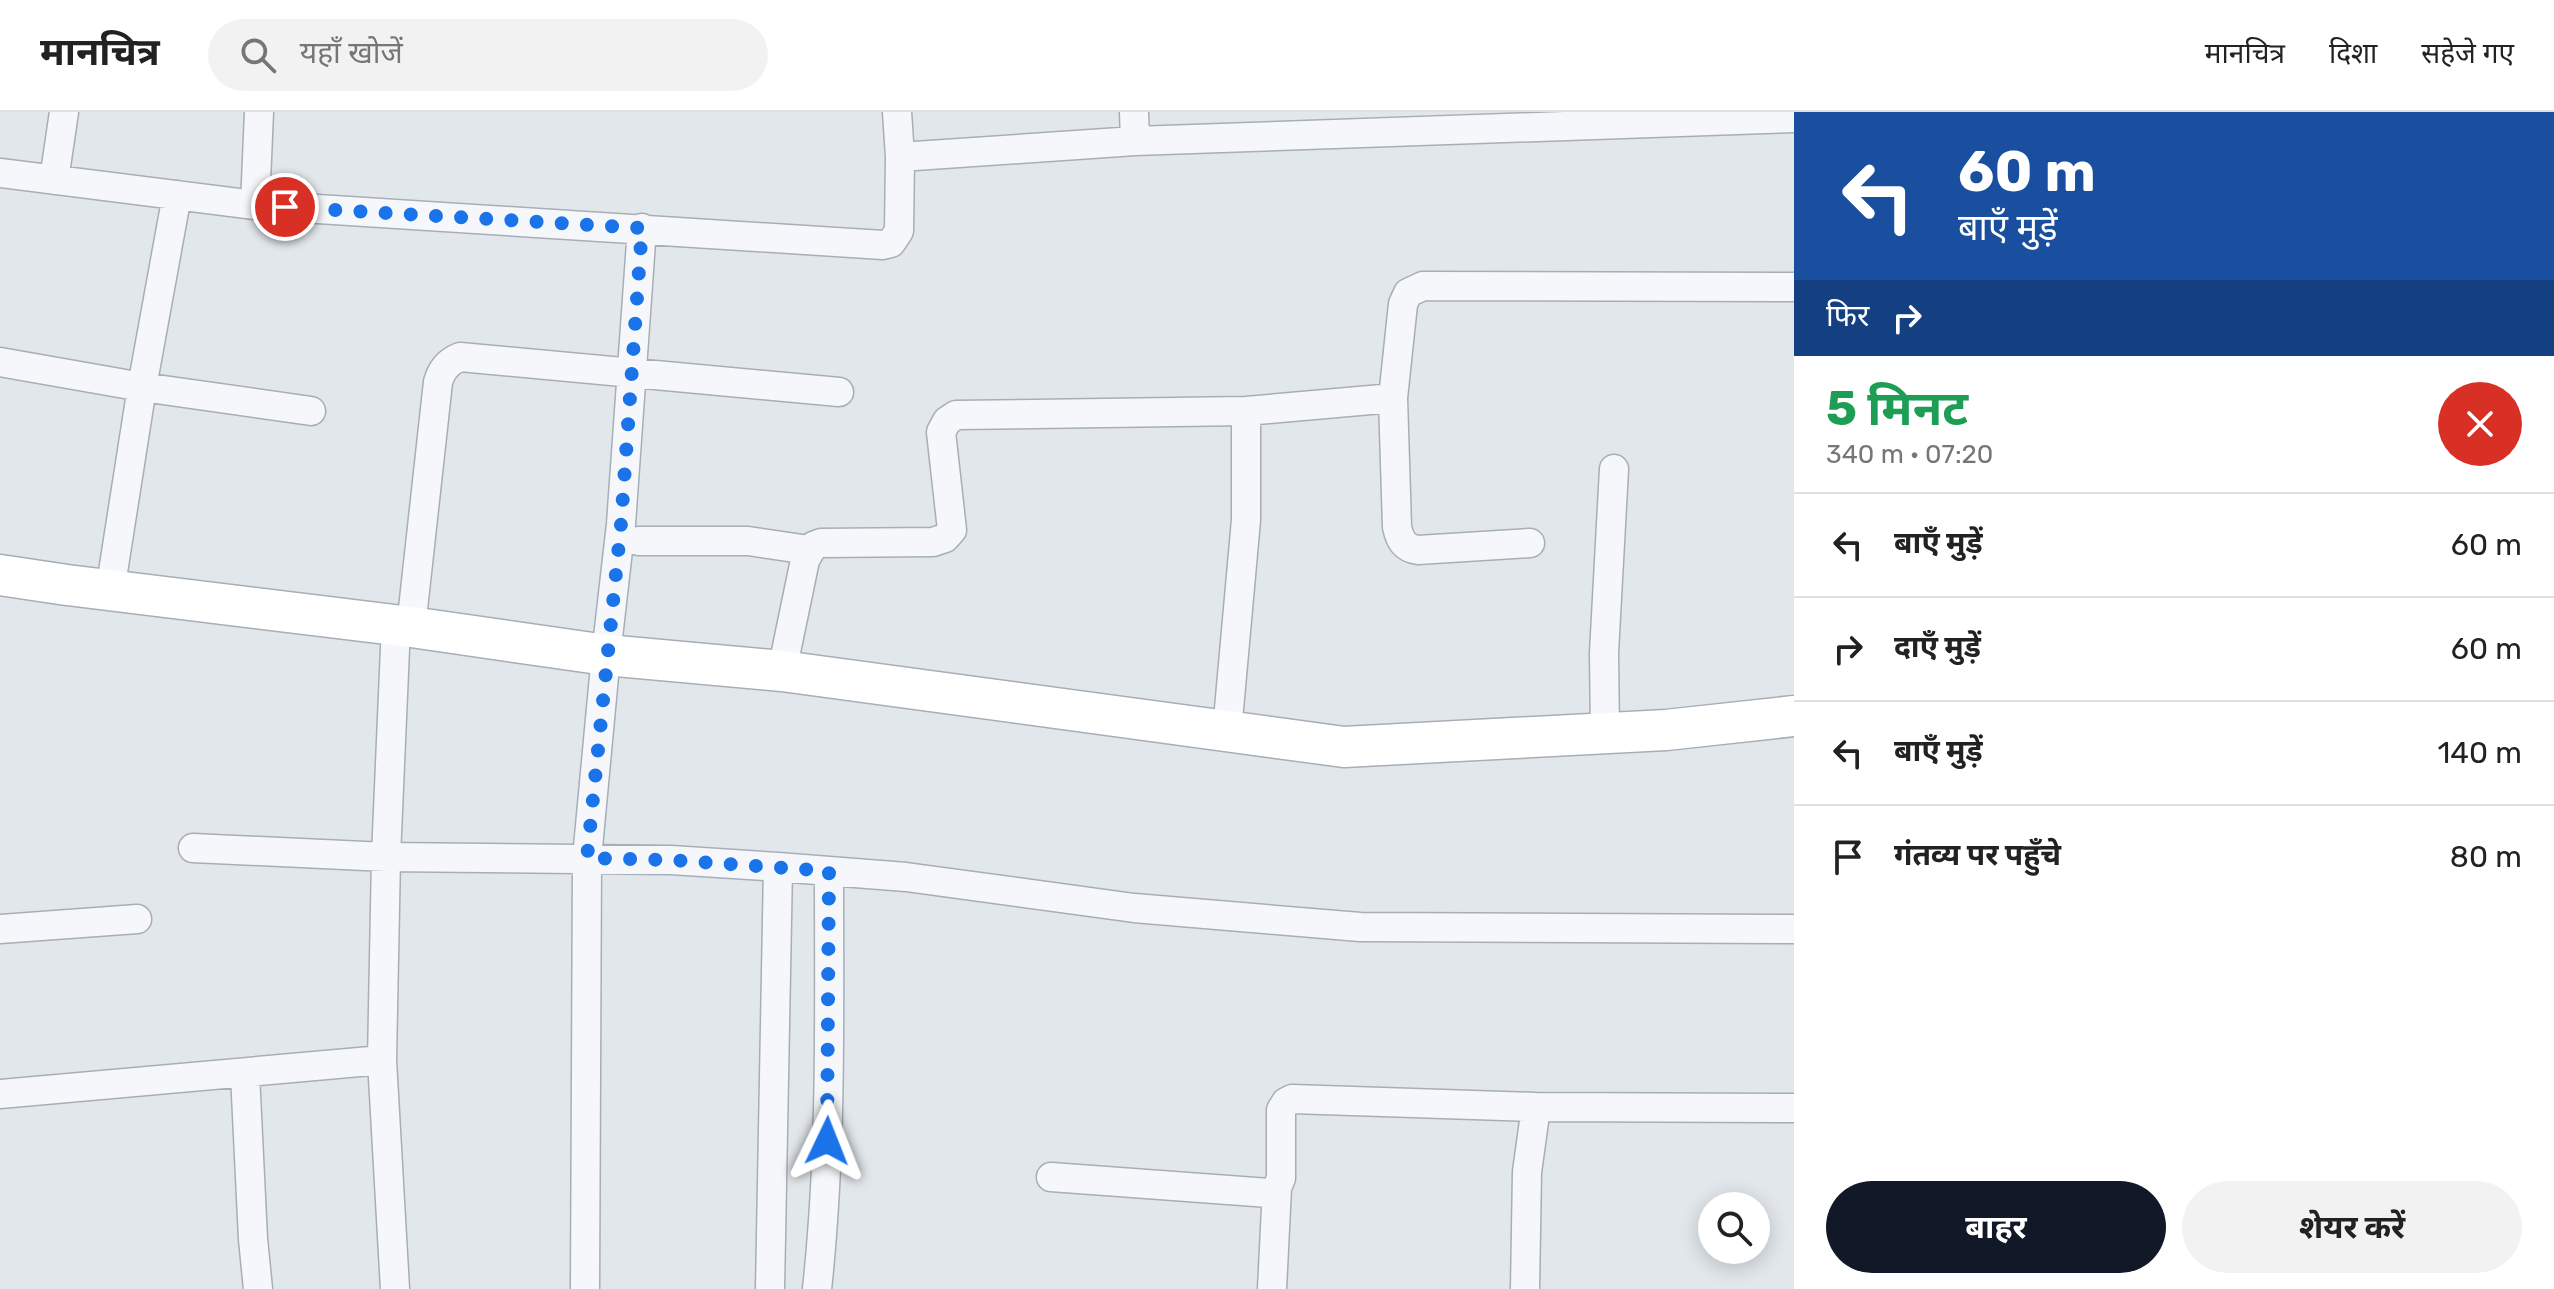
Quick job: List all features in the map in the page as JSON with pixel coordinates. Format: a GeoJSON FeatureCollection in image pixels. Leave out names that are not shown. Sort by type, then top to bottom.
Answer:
{"type":"FeatureCollection","features":[{"type":"Feature","properties":{"kind":"main road"},"geometry":{"type":"LineString","coordinates":[[0,575],[606,655],[782,671],[1344,747],[1666,730],[1794,716]]}},
{"type":"Feature","properties":{"kind":"street"},"geometry":{"type":"LineString","coordinates":[[54,180],[64,112]]}},
{"type":"Feature","properties":{"kind":"street"},"geometry":{"type":"LineString","coordinates":[[255,205],[259,112]]}},
{"type":"Feature","properties":{"kind":"street"},"geometry":{"type":"LineString","coordinates":[[0,173],[255,205],[883,245],[891,243],[899,231],[897,112]]}},
{"type":"Feature","properties":{"kind":"street"},"geometry":{"type":"LineString","coordinates":[[1134,112],[1135,141]]}},
{"type":"Feature","properties":{"kind":"street"},"geometry":{"type":"LineString","coordinates":[[900,157],[1135,141],[1794,118]]}},
{"type":"Feature","properties":{"kind":"street"},"geometry":{"type":"LineString","coordinates":[[110,591],[142,387],[177,195]]}},
{"type":"Feature","properties":{"kind":"street"},"geometry":{"type":"LineString","coordinates":[[585,1289],[587,858],[621,524],[642,228]]}},
{"type":"Feature","properties":{"kind":"street"},"geometry":{"type":"LineString","coordinates":[[1530,543],[1418,550],[1411,549],[1400,540],[1393,398],[1403,304],[1408,293],[1423,286],[1794,287]]}},
{"type":"Feature","properties":{"kind":"street"},"geometry":{"type":"LineString","coordinates":[[395,1289],[382,1060],[386,857],[403,626],[442,371],[451,360],[460,357],[839,392]]}},
{"type":"Feature","properties":{"kind":"street"},"geometry":{"type":"LineString","coordinates":[[0,362],[142,387],[311,411]]}},
{"type":"Feature","properties":{"kind":"street"},"geometry":{"type":"LineString","coordinates":[[782,671],[809,550],[821,543],[933,542],[945,538],[952,530],[941,432],[947,421],[956,415],[1246,411],[1393,398]]}},
{"type":"Feature","properties":{"kind":"street"},"geometry":{"type":"LineString","coordinates":[[1227,731],[1246,520],[1246,411]]}},
{"type":"Feature","properties":{"kind":"street"},"geometry":{"type":"LineString","coordinates":[[1605,733],[1604,653],[1614,469]]}},
{"type":"Feature","properties":{"kind":"street"},"geometry":{"type":"LineString","coordinates":[[639,541],[748,541],[809,550]]}},
{"type":"Feature","properties":{"kind":"street"},"geometry":{"type":"LineString","coordinates":[[193,848],[386,857],[587,858],[778,867],[906,877],[1134,908],[1360,927],[1794,929]]}},
{"type":"Feature","properties":{"kind":"street"},"geometry":{"type":"LineString","coordinates":[[770,1289],[778,867]]}},
{"type":"Feature","properties":{"kind":"street"},"geometry":{"type":"LineString","coordinates":[[817,1289],[824,1225],[828,1101],[829,871]]}},
{"type":"Feature","properties":{"kind":"street"},"geometry":{"type":"LineString","coordinates":[[0,929],[137,919]]}},
{"type":"Feature","properties":{"kind":"street"},"geometry":{"type":"LineString","coordinates":[[0,1094],[382,1060]]}},
{"type":"Feature","properties":{"kind":"street"},"geometry":{"type":"LineString","coordinates":[[245,1074],[258,1289]]}},
{"type":"Feature","properties":{"kind":"street"},"geometry":{"type":"LineString","coordinates":[[1272,1289],[1277,1188],[1281,1178],[1281,1110],[1289,1100],[1536,1107],[1794,1108]]}},
{"type":"Feature","properties":{"kind":"street"},"geometry":{"type":"LineString","coordinates":[[1525,1289],[1527,1172],[1536,1107]]}},
{"type":"Feature","properties":{"kind":"street"},"geometry":{"type":"LineString","coordinates":[[1051,1177],[1269,1193],[1277,1188]]}},
{"type":"Feature","properties":{"kind":"route"},"geometry":{"type":"LineString","coordinates":[[285,207],[642,228],[621,524],[587,858],[671,860],[829,871],[827,1141]]}}]}
